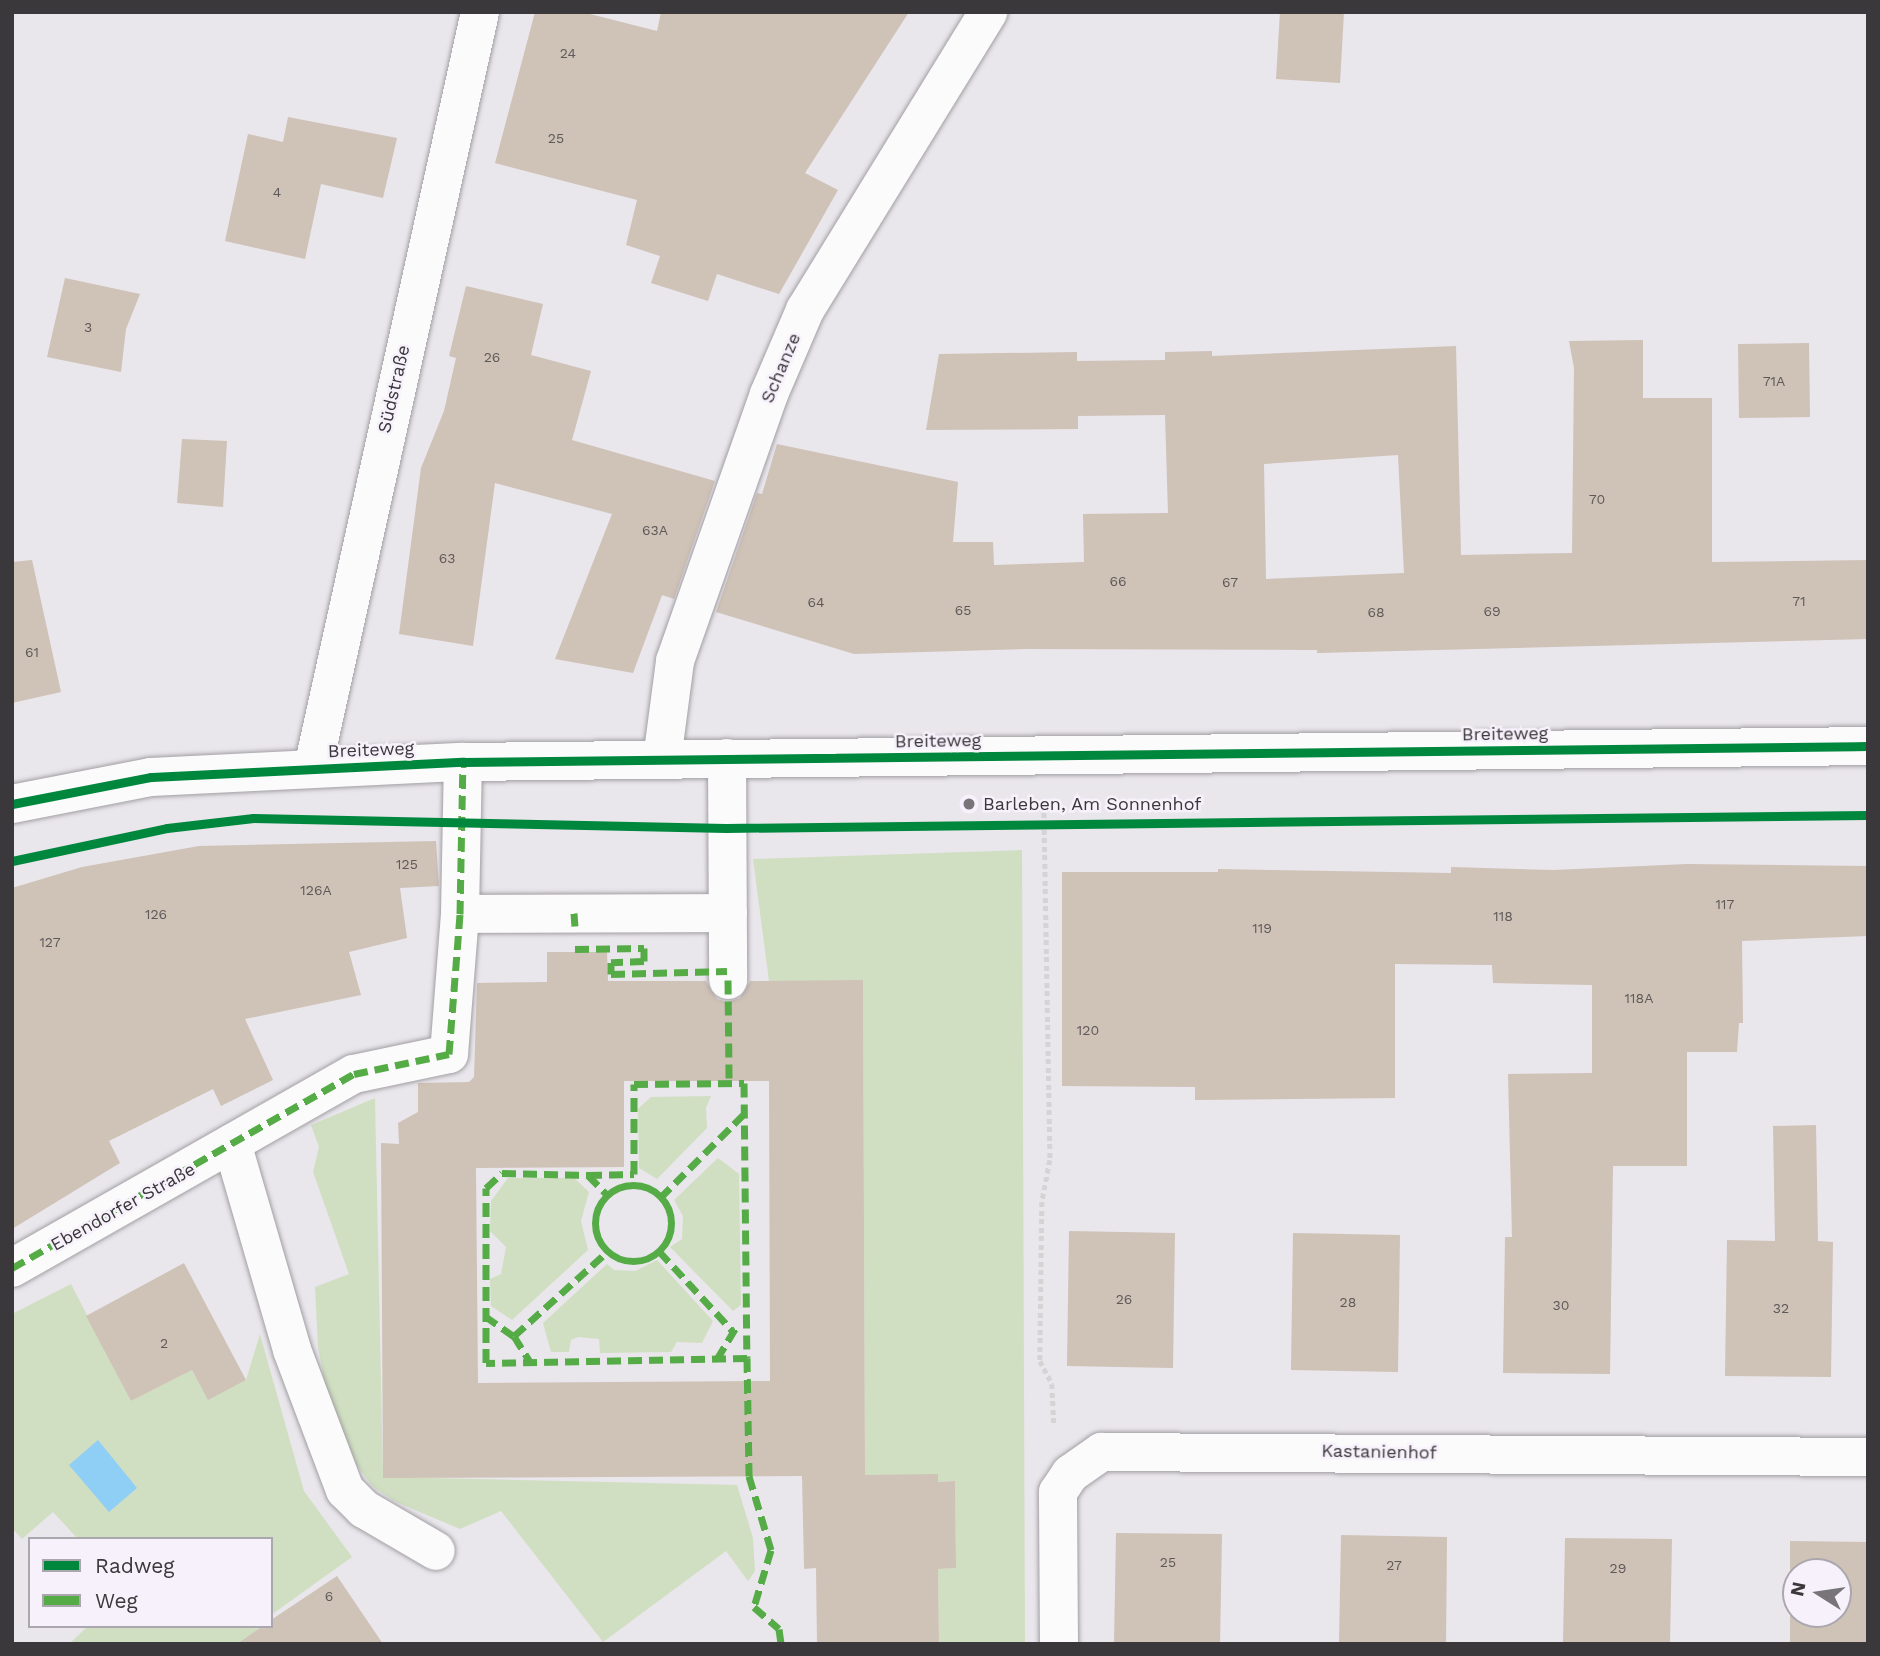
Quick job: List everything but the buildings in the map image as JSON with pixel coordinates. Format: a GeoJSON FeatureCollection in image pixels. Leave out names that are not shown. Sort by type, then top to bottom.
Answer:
{"type":"FeatureCollection","features":[{"type":"Feature","properties":{"kind":"street","name":"Südstraße"},"geometry":{"type":"LineString","coordinates":[[313,768],[480,12]]}},
{"type":"Feature","properties":{"kind":"street","name":"Schanze"},"geometry":{"type":"LineString","coordinates":[[662,760],[675,661],[769,394],[805,310],[988,12]]}},
{"type":"Feature","properties":{"kind":"street","name":"Breiteweg"},"geometry":{"type":"LineString","coordinates":[[12,804],[151,777],[463,762],[1868,746]]}},
{"type":"Feature","properties":{"kind":"street"},"geometry":{"type":"LineString","coordinates":[[727,758],[728,981]]}},
{"type":"Feature","properties":{"kind":"street"},"geometry":{"type":"LineString","coordinates":[[436,1551],[364,1509],[345,1490],[292,1350],[232,1143],[354,1074],[449,1054],[460,914],[463,762]]}},
{"type":"Feature","properties":{"kind":"street"},"geometry":{"type":"LineString","coordinates":[[460,914],[728,914]]}},
{"type":"Feature","properties":{"kind":"street","name":"Ebendorfer Straße"},"geometry":{"type":"LineString","coordinates":[[12,1268],[232,1143]]}},
{"type":"Feature","properties":{"kind":"street","name":"Kastanienhof"},"geometry":{"type":"LineString","coordinates":[[1058,1492],[1087,1461],[1101,1452],[1124,1449],[1868,1457]]}},
{"type":"Feature","properties":{"kind":"street"},"geometry":{"type":"LineString","coordinates":[[1058,1492],[1059,1644]]}},
{"type":"Feature","properties":{"kind":"path"},"geometry":{"type":"LineString","coordinates":[[1043,755],[1051,1160],[1042,1202],[1040,1361],[1052,1384],[1058,1492]]}},
{"type":"Feature","properties":{"kind":"green space"},"geometry":{"type":"Polygon","coordinates":[[[1022,850],[1025,1644],[939,1644],[938,1569],[956,1568],[955,1481],[938,1482],[938,1475],[865,1475],[863,981],[769,981],[753,859],[1022,850]]]}},
{"type":"Feature","properties":{"kind":"green space"},"geometry":{"type":"Polygon","coordinates":[[[711,1096],[706,1108],[707,1128],[657,1179],[639,1168],[638,1109],[651,1097],[711,1096]]]}},
{"type":"Feature","properties":{"kind":"green space"},"geometry":{"type":"Polygon","coordinates":[[[375,1098],[383,1477],[737,1485],[753,1538],[755,1571],[748,1581],[726,1551],[603,1642],[501,1511],[460,1529],[394,1501],[372,1486],[348,1453],[330,1409],[318,1347],[315,1287],[349,1274],[313,1172],[319,1147],[311,1125],[375,1098]]]}},
{"type":"Feature","properties":{"kind":"green space"},"geometry":{"type":"Polygon","coordinates":[[[718,1158],[739,1174],[741,1305],[733,1311],[670,1247],[682,1239],[683,1216],[674,1200],[718,1158]]]}},
{"type":"Feature","properties":{"kind":"green space"},"geometry":{"type":"Polygon","coordinates":[[[508,1178],[574,1178],[589,1192],[581,1221],[588,1250],[512,1320],[491,1306],[490,1279],[501,1274],[506,1247],[490,1231],[491,1201],[508,1178]]]}},
{"type":"Feature","properties":{"kind":"green space"},"geometry":{"type":"Polygon","coordinates":[[[657,1260],[713,1321],[702,1343],[677,1342],[671,1352],[600,1353],[599,1339],[578,1337],[571,1340],[569,1352],[551,1352],[543,1323],[607,1264],[614,1270],[635,1271],[657,1260]]]}},
{"type":"Feature","properties":{"kind":"green space"},"geometry":{"type":"Polygon","coordinates":[[[71,1284],[131,1401],[192,1370],[208,1399],[246,1380],[260,1334],[304,1491],[352,1557],[273,1614],[273,1537],[76,1537],[53,1512],[22,1539],[12,1528],[12,1314],[71,1284]]]}},
{"type":"Feature","properties":{"kind":"green space"},"geometry":{"type":"Polygon","coordinates":[[[86,1628],[265,1628],[277,1644],[69,1644],[86,1628]]]}},
{"type":"Feature","properties":{"kind":"water"},"geometry":{"type":"Polygon","coordinates":[[[98,1440],[137,1488],[109,1512],[69,1465],[98,1440]]]}},
{"type":"Feature","properties":{"kind":"marked path"},"geometry":{"type":"LineString","coordinates":[[12,1268],[354,1074],[449,1054],[460,914],[463,762]]}},
{"type":"Feature","properties":{"kind":"marked path"},"geometry":{"type":"LineString","coordinates":[[574,913],[575,926]]}},
{"type":"Feature","properties":{"kind":"marked path"},"geometry":{"type":"LineString","coordinates":[[575,949],[644,948],[644,961],[611,962],[611,974],[727,971]]}},
{"type":"Feature","properties":{"kind":"marked path"},"geometry":{"type":"LineString","coordinates":[[728,980],[729,1083]]}},
{"type":"Feature","properties":{"kind":"marked path"},"geometry":{"type":"LineString","coordinates":[[588,1175],[634,1174],[634,1084],[744,1083],[747,1358],[486,1363],[486,1188],[502,1173],[588,1175],[607,1195]]}},
{"type":"Feature","properties":{"kind":"marked path"},"geometry":{"type":"LineString","coordinates":[[660,1198],[745,1113]]}},
{"type":"Feature","properties":{"kind":"marked path"},"geometry":{"type":"LineString","coordinates":[[633,1185],[647,1188],[660,1196],[668,1209],[671,1223],[668,1237],[660,1250],[647,1258],[633,1261],[619,1258],[606,1250],[598,1237],[595,1223],[598,1209],[606,1196],[619,1188],[633,1185]]}},
{"type":"Feature","properties":{"kind":"marked path"},"geometry":{"type":"LineString","coordinates":[[514,1336],[608,1251]]}},
{"type":"Feature","properties":{"kind":"marked path"},"geometry":{"type":"LineString","coordinates":[[659,1251],[732,1330]]}},
{"type":"Feature","properties":{"kind":"marked path"},"geometry":{"type":"LineString","coordinates":[[485,1316],[514,1336],[530,1362]]}},
{"type":"Feature","properties":{"kind":"marked path"},"geometry":{"type":"LineString","coordinates":[[717,1359],[736,1327]]}},
{"type":"Feature","properties":{"kind":"marked path"},"geometry":{"type":"LineString","coordinates":[[747,1358],[749,1476],[771,1550],[754,1607],[779,1629],[781,1644]]}},
{"type":"Feature","properties":{"kind":"cycle path"},"geometry":{"type":"LineString","coordinates":[[12,804],[151,777],[463,762],[1868,746]]}},
{"type":"Feature","properties":{"kind":"cycle path"},"geometry":{"type":"LineString","coordinates":[[12,861],[167,828],[253,818],[726,828],[1868,815]]}},
{"type":"Feature","properties":{"kind":"place","name":"Barleben, Am Sonnenhof"},"geometry":{"type":"Point","coordinates":[969,804]}}]}
